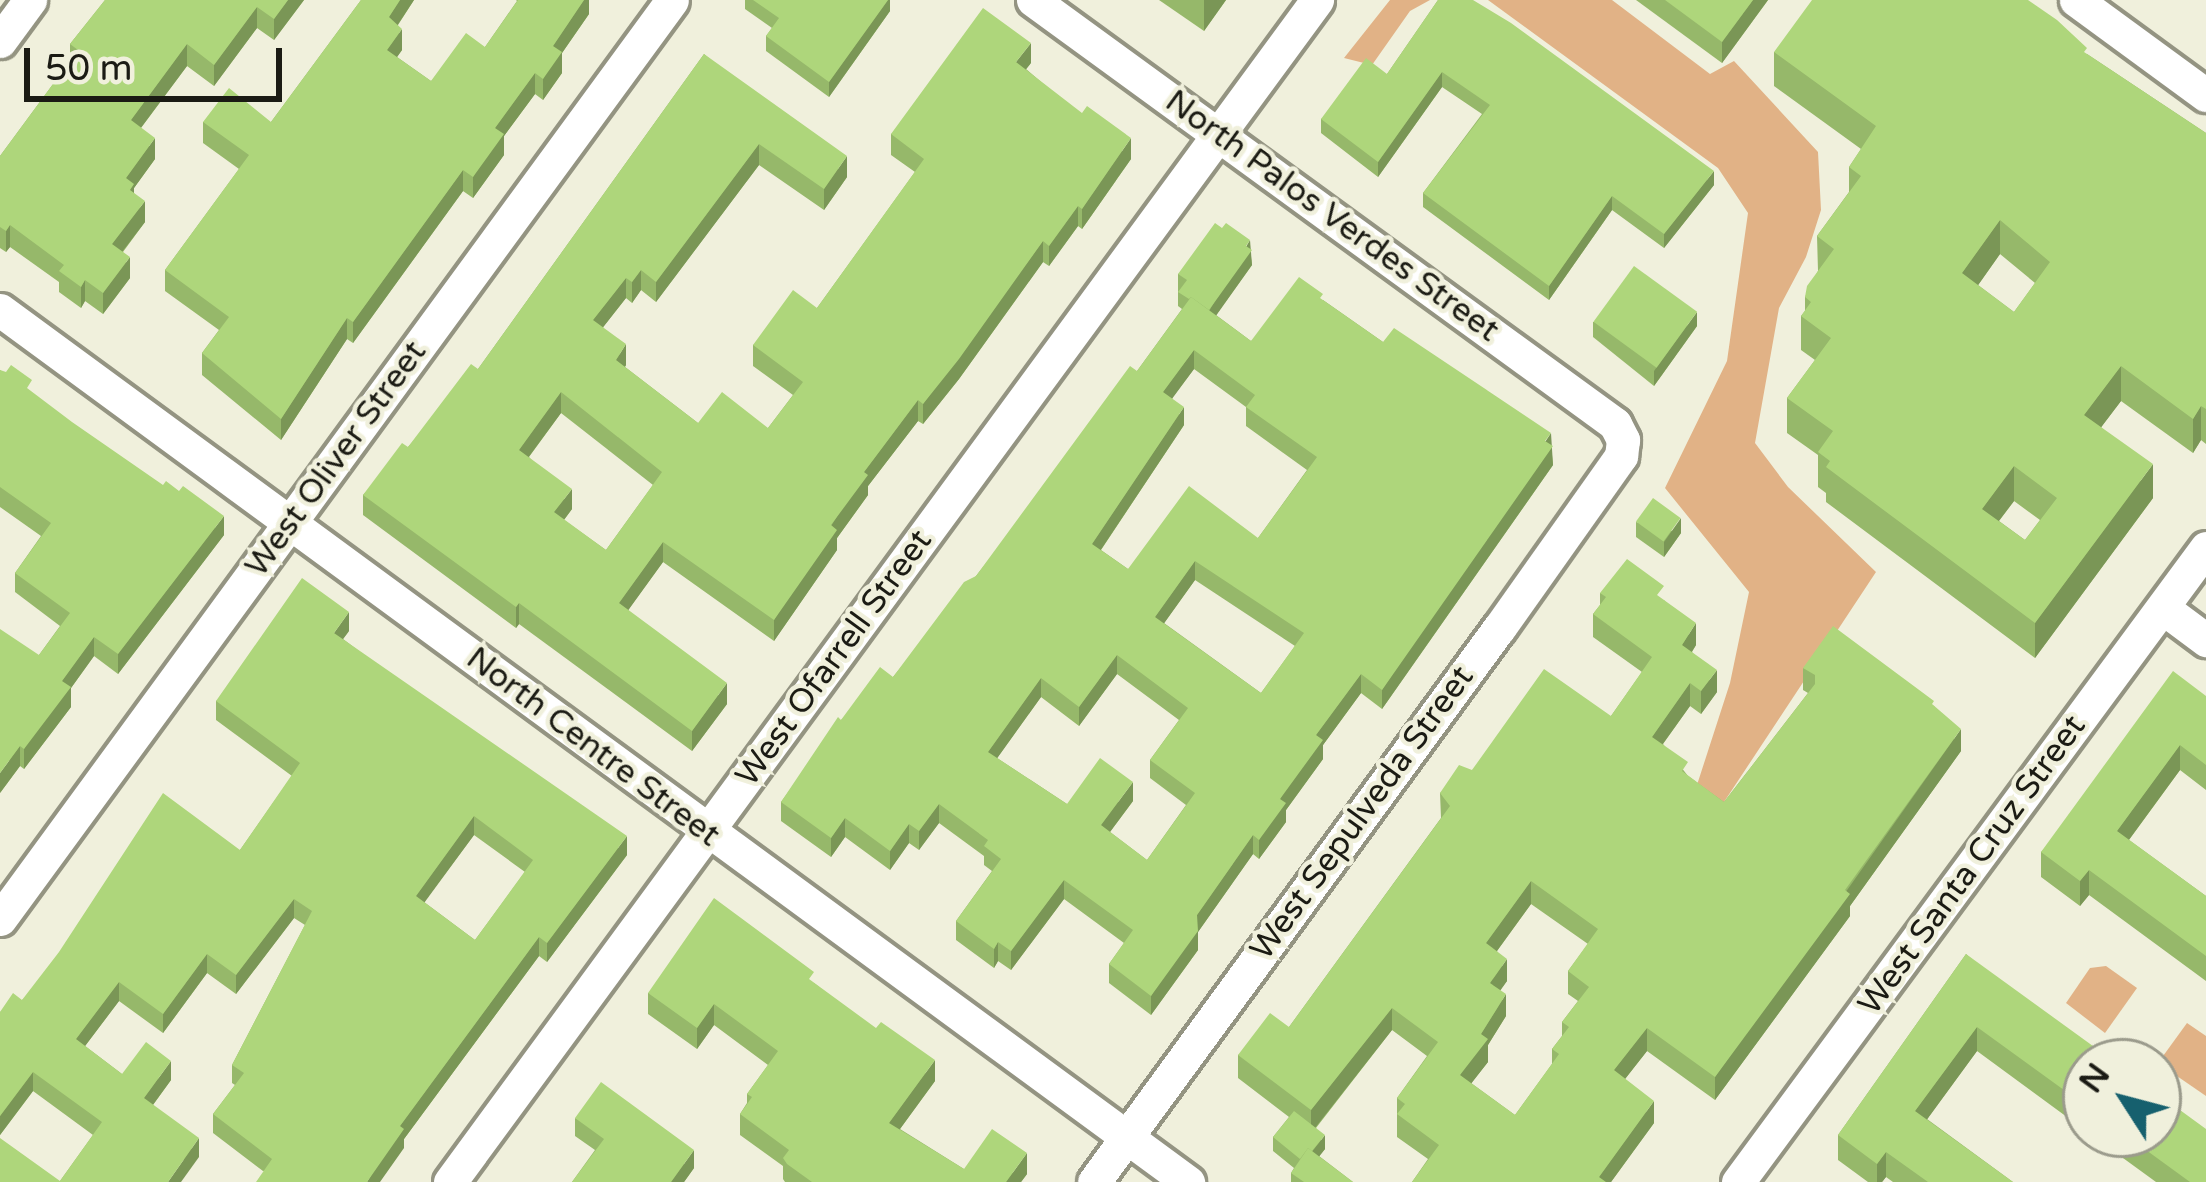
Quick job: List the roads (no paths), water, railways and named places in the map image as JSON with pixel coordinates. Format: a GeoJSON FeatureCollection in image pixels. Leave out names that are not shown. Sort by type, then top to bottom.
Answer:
{"type":"FeatureCollection","features":[{"type":"Feature","properties":{"kind":"street"},"geometry":{"type":"LineString","coordinates":[[0,41],[30,0]]}},
{"type":"Feature","properties":{"kind":"street","name":"West Oliver Street"},"geometry":{"type":"LineString","coordinates":[[0,919],[672,0]]}},
{"type":"Feature","properties":{"kind":"street","name":"North Palos Verdes Street"},"geometry":{"type":"LineString","coordinates":[[1033,0],[1615,424],[1623,440]]}},
{"type":"Feature","properties":{"kind":"street","name":"West Ofarrell Street"},"geometry":{"type":"LineString","coordinates":[[450,1182],[1317,0]]}},
{"type":"Feature","properties":{"kind":"street"},"geometry":{"type":"LineString","coordinates":[[2076,0],[2206,95]]}},
{"type":"Feature","properties":{"kind":"street","name":"North Centre Street"},"geometry":{"type":"LineString","coordinates":[[0,310],[1188,1182]]}},
{"type":"Feature","properties":{"kind":"street","name":"West Sepulveda Street"},"geometry":{"type":"LineString","coordinates":[[1094,1182],[1499,628],[1621,456],[1623,440]]}},
{"type":"Feature","properties":{"kind":"street","name":"West Santa Cruz Street"},"geometry":{"type":"LineString","coordinates":[[1738,1182],[2206,548]]}},
{"type":"Feature","properties":{"kind":"street"},"geometry":{"type":"LineString","coordinates":[[2163,608],[2206,640]]}}]}
